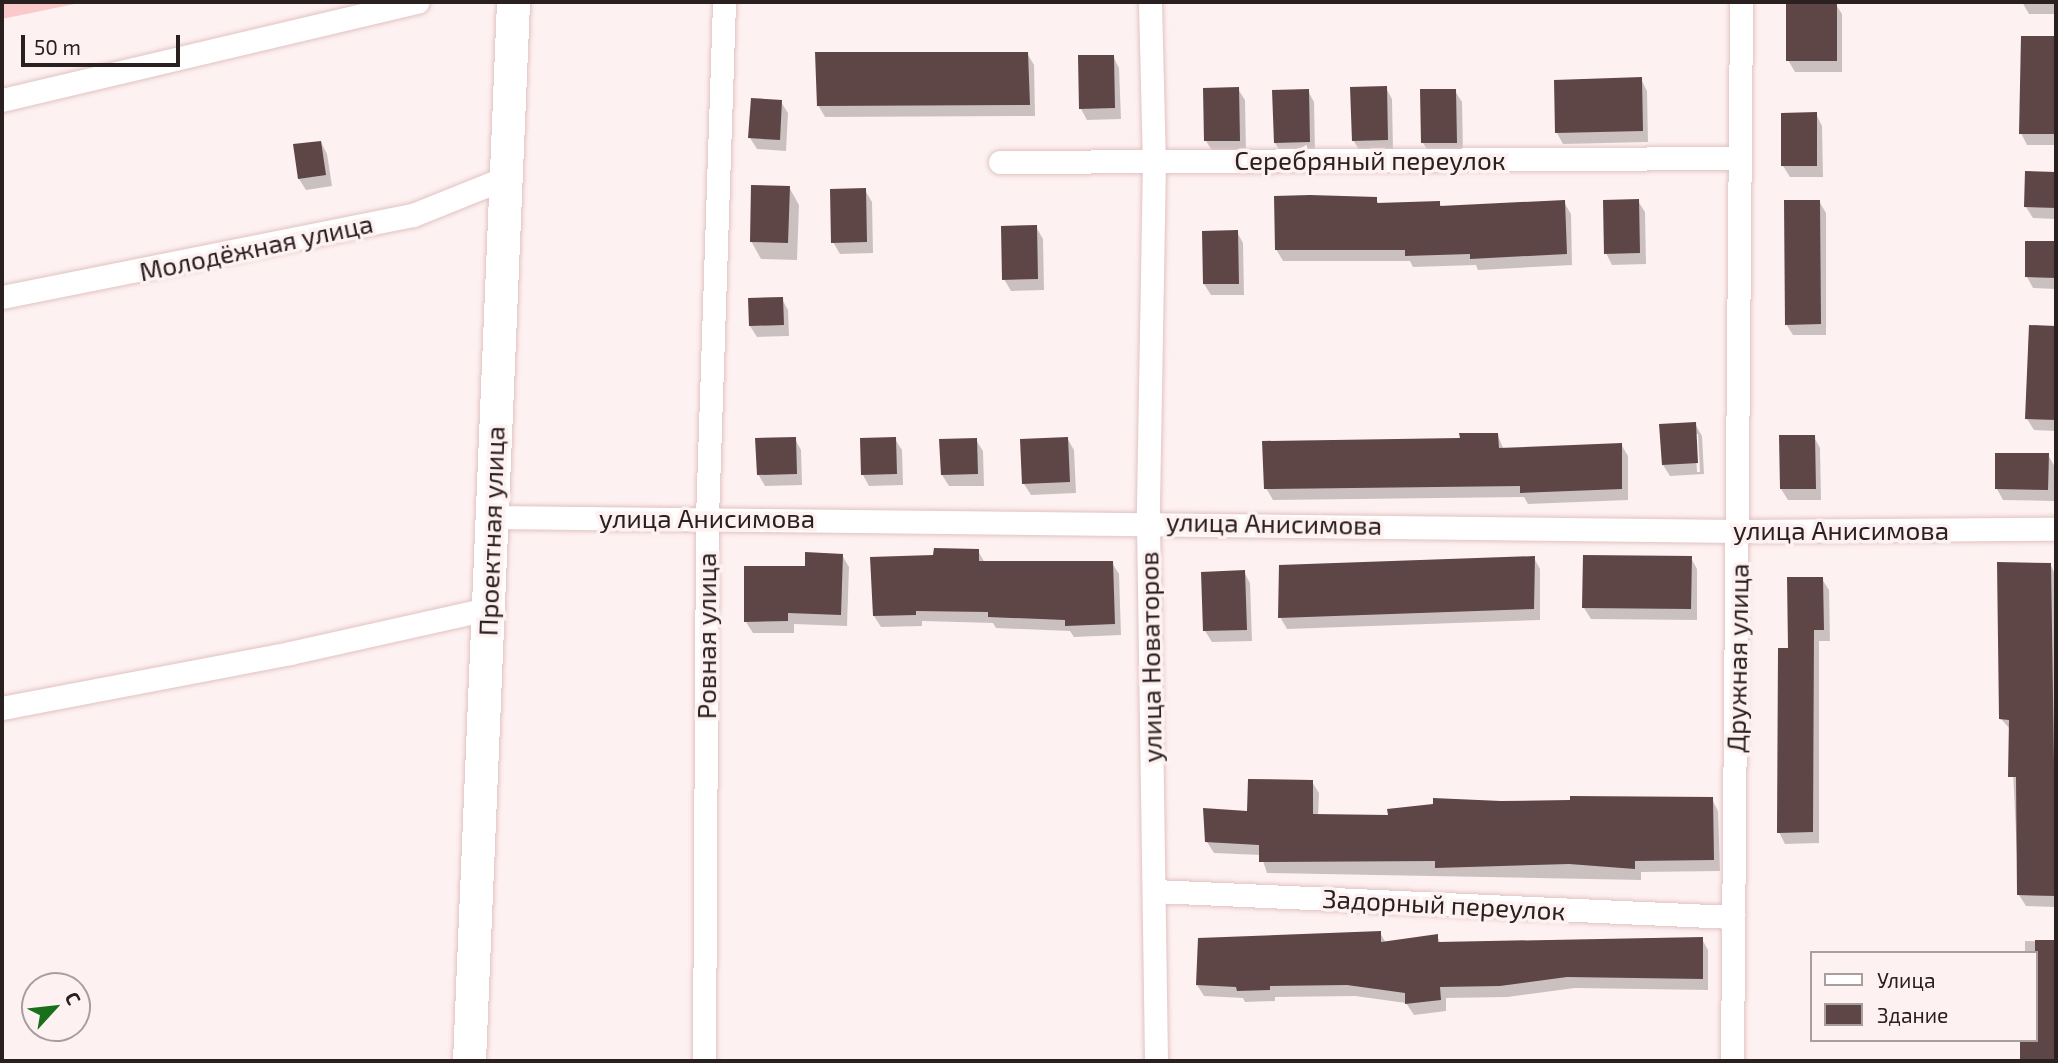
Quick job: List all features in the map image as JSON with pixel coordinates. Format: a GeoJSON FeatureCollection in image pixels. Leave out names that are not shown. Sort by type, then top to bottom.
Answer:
{"type":"FeatureCollection","features":[{"type":"Feature","properties":{"kind":"street"},"geometry":{"type":"LineString","coordinates":[[2,100],[418,2]]}},
{"type":"Feature","properties":{"kind":"street","name":"Проектная улица"},"geometry":{"type":"LineString","coordinates":[[470,1061],[513,2]]}},
{"type":"Feature","properties":{"kind":"street","name":"Ровная улица"},"geometry":{"type":"LineString","coordinates":[[704,1061],[707,518],[724,2]]}},
{"type":"Feature","properties":{"kind":"street","name":"улица Новаторов"},"geometry":{"type":"LineString","coordinates":[[1150,2],[1154,161],[1148,521],[1156,1061]]}},
{"type":"Feature","properties":{"kind":"street","name":"Дружная улица"},"geometry":{"type":"LineString","coordinates":[[1732,1061],[1740,531],[1741,2]]}},
{"type":"Feature","properties":{"kind":"street","name":"Серебряный переулок"},"geometry":{"type":"LineString","coordinates":[[1000,162],[1740,158]]}},
{"type":"Feature","properties":{"kind":"street","name":"Молодёжная улица"},"geometry":{"type":"LineString","coordinates":[[2,297],[413,215],[505,178]]}},
{"type":"Feature","properties":{"kind":"street","name":"улица Анисимова"},"geometry":{"type":"LineString","coordinates":[[491,517],[1148,521],[1740,531],[2056,529]]}},
{"type":"Feature","properties":{"kind":"street"},"geometry":{"type":"LineString","coordinates":[[2,708],[290,653],[487,609]]}},
{"type":"Feature","properties":{"kind":"street","name":"Задорный переулок"},"geometry":{"type":"LineString","coordinates":[[1155,891],[1733,917]]}},
{"type":"Feature","properties":{"kind":"shaded area"},"geometry":{"type":"Polygon","coordinates":[[[2,2],[84,2],[2,19],[2,2]]]}},
{"type":"Feature","properties":{"kind":"building"},"geometry":{"type":"Polygon","coordinates":[[[1786,2],[1837,2],[1837,61],[1786,61],[1786,2]]]}},
{"type":"Feature","properties":{"kind":"building"},"geometry":{"type":"Polygon","coordinates":[[[2021,36],[2056,36],[2056,134],[2019,134],[2021,36]]]}},
{"type":"Feature","properties":{"kind":"building"},"geometry":{"type":"Polygon","coordinates":[[[815,52],[1028,52],[1030,105],[817,106],[815,52]]]}},
{"type":"Feature","properties":{"kind":"building"},"geometry":{"type":"Polygon","coordinates":[[[1078,55],[1114,55],[1115,108],[1079,109],[1078,55]]]}},
{"type":"Feature","properties":{"kind":"building"},"geometry":{"type":"Polygon","coordinates":[[[1642,77],[1643,131],[1555,133],[1554,80],[1642,77]]]}},
{"type":"Feature","properties":{"kind":"building"},"geometry":{"type":"Polygon","coordinates":[[[1387,86],[1388,140],[1352,141],[1350,87],[1387,86]]]}},
{"type":"Feature","properties":{"kind":"building"},"geometry":{"type":"Polygon","coordinates":[[[1239,87],[1240,141],[1204,141],[1203,88],[1239,87]]]}},
{"type":"Feature","properties":{"kind":"building"},"geometry":{"type":"Polygon","coordinates":[[[1309,89],[1310,142],[1274,143],[1272,90],[1309,89]]]}},
{"type":"Feature","properties":{"kind":"building"},"geometry":{"type":"Polygon","coordinates":[[[1420,89],[1456,89],[1457,143],[1421,143],[1420,89]]]}},
{"type":"Feature","properties":{"kind":"building"},"geometry":{"type":"Polygon","coordinates":[[[751,98],[782,100],[780,140],[748,138],[751,98]]]}},
{"type":"Feature","properties":{"kind":"building"},"geometry":{"type":"Polygon","coordinates":[[[1817,112],[1817,166],[1781,166],[1781,113],[1817,112]]]}},
{"type":"Feature","properties":{"kind":"building"},"geometry":{"type":"Polygon","coordinates":[[[321,141],[326,175],[298,179],[293,144],[321,141]]]}},
{"type":"Feature","properties":{"kind":"building"},"geometry":{"type":"Polygon","coordinates":[[[2025,171],[2056,172],[2056,208],[2024,207],[2025,171]]]}},
{"type":"Feature","properties":{"kind":"building"},"geometry":{"type":"Polygon","coordinates":[[[751,185],[790,186],[788,243],[750,242],[751,185]]]}},
{"type":"Feature","properties":{"kind":"building"},"geometry":{"type":"Polygon","coordinates":[[[866,188],[867,242],[831,243],[830,189],[866,188]]]}},
{"type":"Feature","properties":{"kind":"building"},"geometry":{"type":"Polygon","coordinates":[[[1274,196],[1377,197],[1377,203],[1440,201],[1440,206],[1565,200],[1567,254],[1470,259],[1470,254],[1405,256],[1405,250],[1275,250],[1274,196]]]}},
{"type":"Feature","properties":{"kind":"building"},"geometry":{"type":"Polygon","coordinates":[[[1639,199],[1640,253],[1604,254],[1603,200],[1639,199]]]}},
{"type":"Feature","properties":{"kind":"building"},"geometry":{"type":"Polygon","coordinates":[[[1784,200],[1820,200],[1821,324],[1785,325],[1784,200]]]}},
{"type":"Feature","properties":{"kind":"building"},"geometry":{"type":"Polygon","coordinates":[[[1037,225],[1038,279],[1002,280],[1001,226],[1037,225]]]}},
{"type":"Feature","properties":{"kind":"building"},"geometry":{"type":"Polygon","coordinates":[[[1238,230],[1239,284],[1203,284],[1202,231],[1238,230]]]}},
{"type":"Feature","properties":{"kind":"building"},"geometry":{"type":"Polygon","coordinates":[[[2025,241],[2056,241],[2056,278],[2025,277],[2025,241]]]}},
{"type":"Feature","properties":{"kind":"building"},"geometry":{"type":"Polygon","coordinates":[[[783,297],[784,325],[749,326],[748,298],[783,297]]]}},
{"type":"Feature","properties":{"kind":"building"},"geometry":{"type":"Polygon","coordinates":[[[2029,325],[2056,326],[2056,420],[2025,419],[2029,325]]]}},
{"type":"Feature","properties":{"kind":"building"},"geometry":{"type":"Polygon","coordinates":[[[1696,422],[1698,463],[1662,465],[1659,424],[1696,422]]]}},
{"type":"Feature","properties":{"kind":"building"},"geometry":{"type":"Polygon","coordinates":[[[1459,433],[1498,433],[1499,448],[1622,443],[1622,489],[1520,493],[1520,486],[1264,489],[1262,441],[1460,438],[1459,433]]]}},
{"type":"Feature","properties":{"kind":"building"},"geometry":{"type":"Polygon","coordinates":[[[1779,435],[1815,435],[1816,489],[1780,489],[1779,435]]]}},
{"type":"Feature","properties":{"kind":"building"},"geometry":{"type":"Polygon","coordinates":[[[796,437],[797,474],[757,475],[755,438],[796,437]]]}},
{"type":"Feature","properties":{"kind":"building"},"geometry":{"type":"Polygon","coordinates":[[[896,437],[897,474],[861,475],[860,438],[896,437]]]}},
{"type":"Feature","properties":{"kind":"building"},"geometry":{"type":"Polygon","coordinates":[[[1068,437],[1070,482],[1022,484],[1020,439],[1068,437]]]}},
{"type":"Feature","properties":{"kind":"building"},"geometry":{"type":"Polygon","coordinates":[[[977,438],[978,474],[941,475],[939,439],[977,438]]]}},
{"type":"Feature","properties":{"kind":"building"},"geometry":{"type":"Polygon","coordinates":[[[1995,453],[2049,453],[2048,490],[1995,489],[1995,453]]]}},
{"type":"Feature","properties":{"kind":"building"},"geometry":{"type":"Polygon","coordinates":[[[934,548],[979,549],[979,561],[1113,561],[1115,624],[1065,626],[1065,620],[988,617],[988,612],[916,611],[916,615],[873,616],[870,557],[933,555],[934,548]]]}},
{"type":"Feature","properties":{"kind":"building"},"geometry":{"type":"Polygon","coordinates":[[[805,552],[843,554],[841,615],[788,613],[788,621],[744,622],[744,566],[805,566],[805,552]]]}},
{"type":"Feature","properties":{"kind":"building"},"geometry":{"type":"Polygon","coordinates":[[[1583,555],[1692,556],[1691,609],[1582,608],[1583,555]]]}},
{"type":"Feature","properties":{"kind":"building"},"geometry":{"type":"Polygon","coordinates":[[[1535,556],[1534,609],[1278,618],[1279,565],[1535,556]]]}},
{"type":"Feature","properties":{"kind":"building"},"geometry":{"type":"Polygon","coordinates":[[[1997,562],[2051,563],[2056,896],[2017,895],[2016,777],[2008,777],[2009,720],[1999,719],[1997,562]]]}},
{"type":"Feature","properties":{"kind":"building"},"geometry":{"type":"Polygon","coordinates":[[[1245,570],[1247,630],[1203,631],[1201,572],[1245,570]]]}},
{"type":"Feature","properties":{"kind":"building"},"geometry":{"type":"Polygon","coordinates":[[[1787,577],[1823,577],[1824,630],[1814,630],[1813,832],[1777,833],[1778,648],[1788,648],[1787,577]]]}},
{"type":"Feature","properties":{"kind":"building"},"geometry":{"type":"Polygon","coordinates":[[[1248,779],[1313,780],[1313,814],[1388,815],[1387,809],[1433,804],[1433,798],[1501,801],[1570,800],[1570,796],[1713,797],[1714,860],[1635,861],[1635,869],[1569,864],[1435,868],[1435,861],[1259,862],[1259,845],[1205,842],[1203,808],[1247,811],[1248,779]]]}},
{"type":"Feature","properties":{"kind":"building"},"geometry":{"type":"Polygon","coordinates":[[[1381,931],[1381,942],[1438,934],[1438,942],[1703,937],[1703,979],[1567,977],[1500,986],[1440,987],[1441,1000],[1405,1004],[1405,993],[1347,985],[1270,986],[1270,990],[1237,991],[1236,987],[1196,985],[1198,938],[1381,931]]]}},
{"type":"Feature","properties":{"kind":"building"},"geometry":{"type":"Polygon","coordinates":[[[2035,940],[2056,940],[2056,1061],[2020,1061],[2020,1042],[2037,1042],[2035,940]]]}}]}
